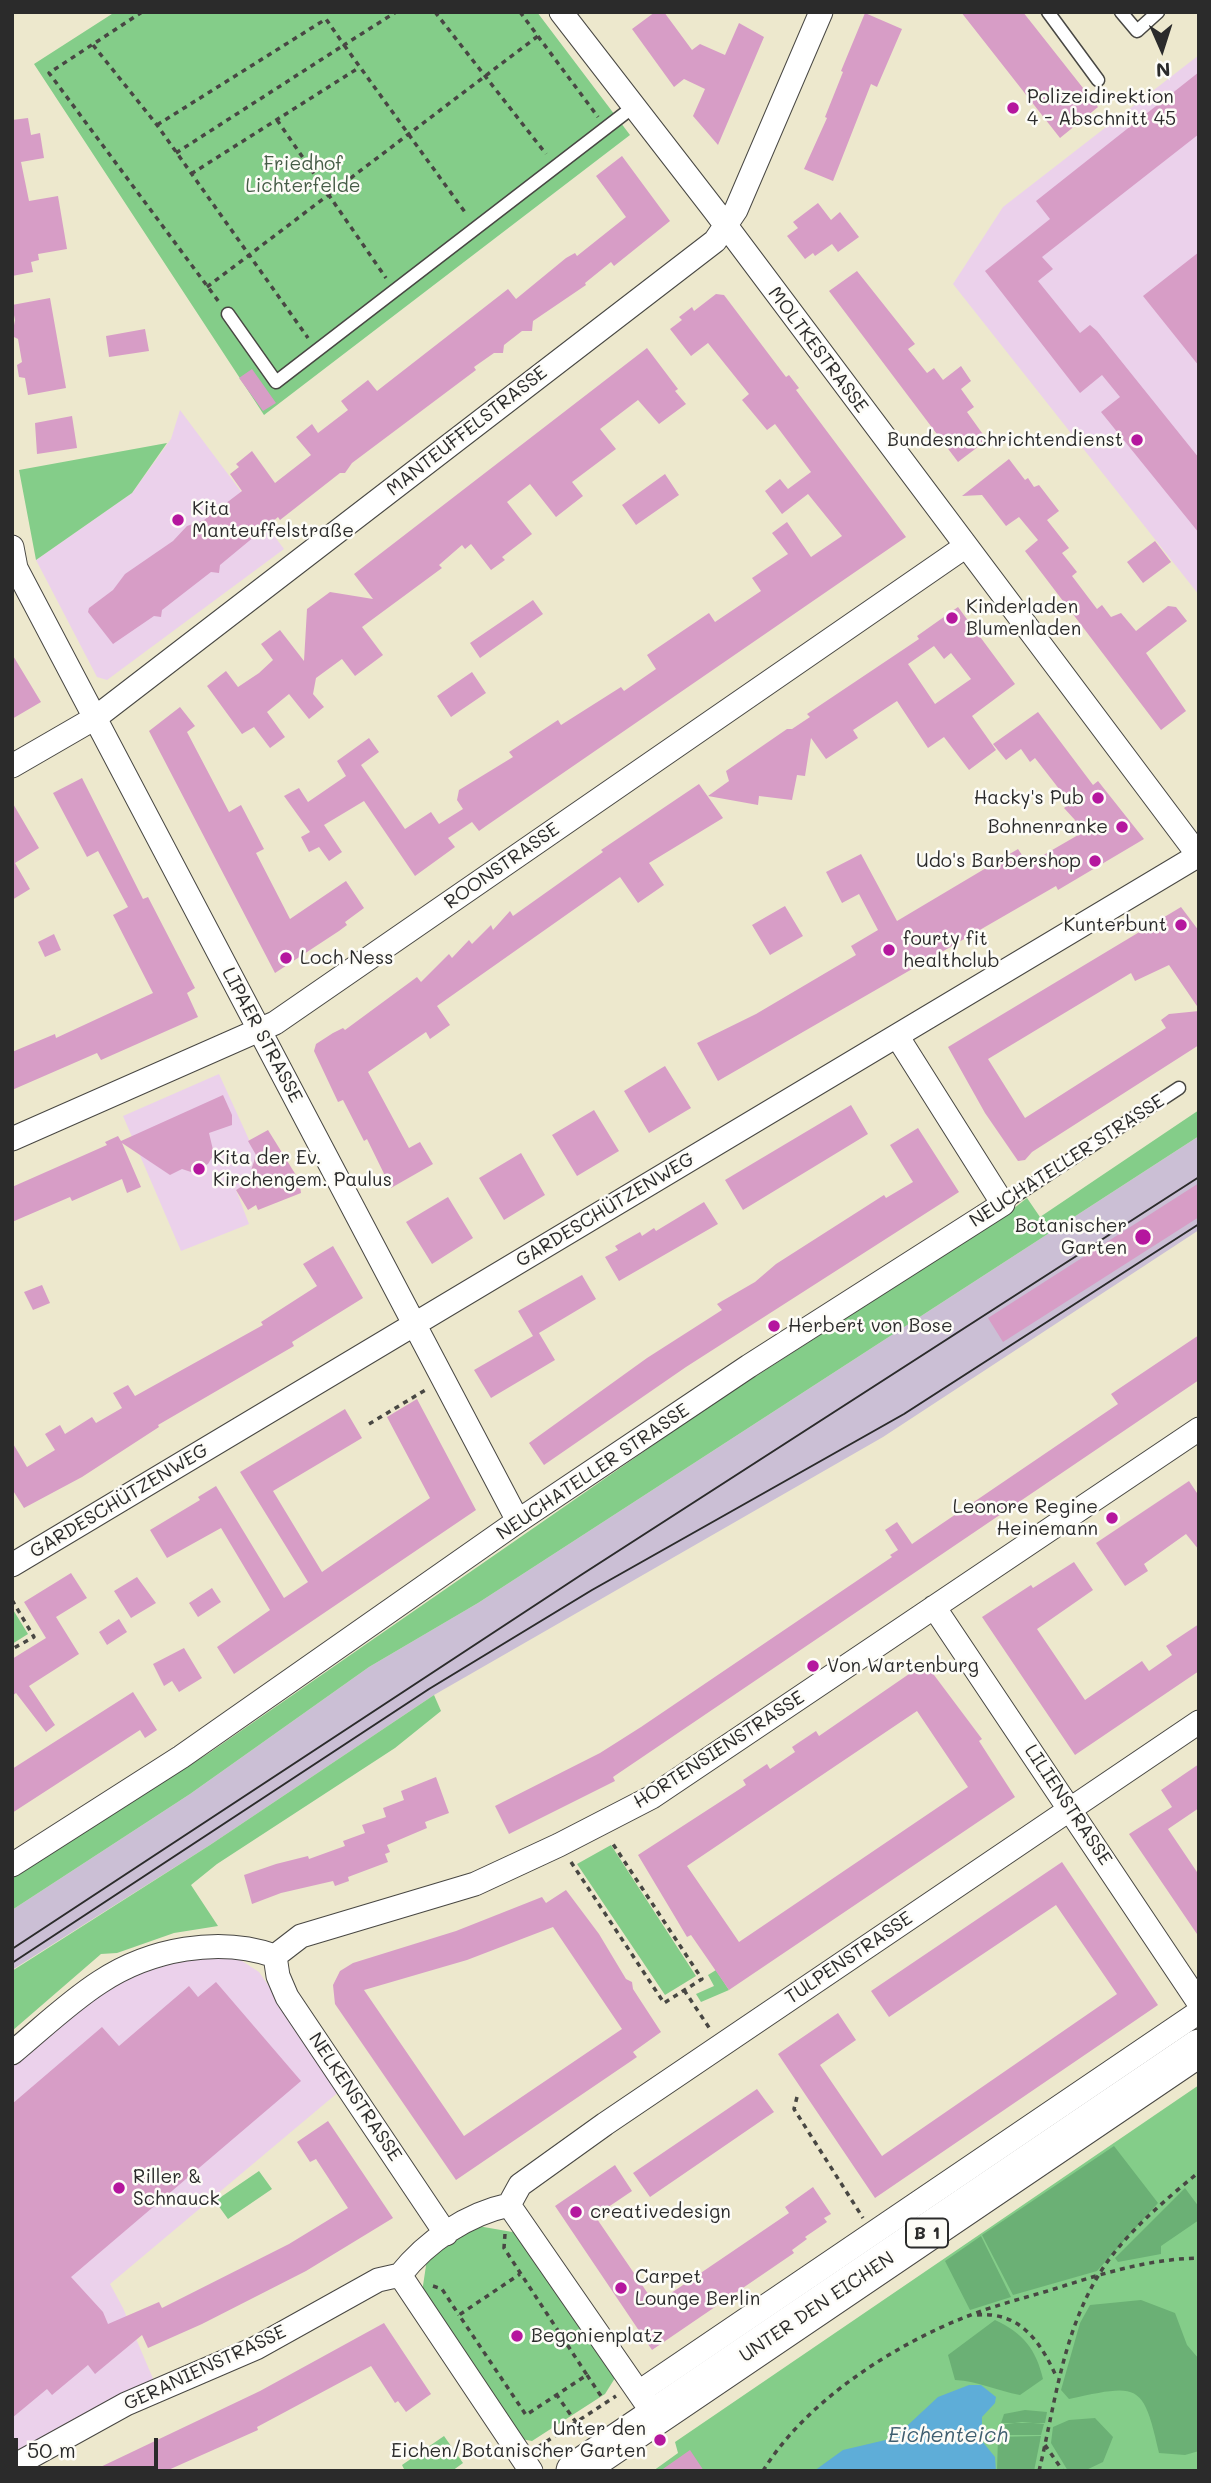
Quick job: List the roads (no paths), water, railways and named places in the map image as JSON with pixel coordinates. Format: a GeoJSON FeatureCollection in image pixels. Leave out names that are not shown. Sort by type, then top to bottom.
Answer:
{"type":"FeatureCollection","features":[{"type":"Feature","properties":{"kind":"main road","name":"UNTER DEN EICHEN"},"geometry":{"type":"LineString","coordinates":[[575,2471],[647,2405],[1199,2049]]}},
{"type":"Feature","properties":{"kind":"street","name":"MOLTKESTRASSE"},"geometry":{"type":"LineString","coordinates":[[561,12],[1198,855]]}},
{"type":"Feature","properties":{"kind":"street","name":"MANTEUFFELSTRASSE"},"geometry":{"type":"LineString","coordinates":[[12,766],[95,718],[715,241],[736,210],[821,12]]}},
{"type":"Feature","properties":{"kind":"street","name":"LIPAER STRASSE"},"geometry":{"type":"LineString","coordinates":[[12,547],[16,568],[518,1521]]}},
{"type":"Feature","properties":{"kind":"street","name":"ROONSTRASSE"},"geometry":{"type":"LineString","coordinates":[[12,1139],[275,1023],[966,547]]}},
{"type":"Feature","properties":{"kind":"street","name":"GARDESCHÜTZENWEG"},"geometry":{"type":"LineString","coordinates":[[12,1565],[1198,855]]}},
{"type":"Feature","properties":{"kind":"street"},"geometry":{"type":"LineString","coordinates":[[897,1036],[1003,1203]]}},
{"type":"Feature","properties":{"kind":"street","name":"NEUCHATELLER STRASSE"},"geometry":{"type":"LineString","coordinates":[[12,1865],[180,1757],[518,1521],[749,1366],[1003,1203]]}},
{"type":"Feature","properties":{"kind":"street","name":"HORTENSIENSTRASSE"},"geometry":{"type":"LineString","coordinates":[[275,1956],[301,1936],[475,1884],[599,1826],[652,1797],[1199,1429]]}},
{"type":"Feature","properties":{"kind":"street","name":"LILIENSTRASSE"},"geometry":{"type":"LineString","coordinates":[[934,1607],[1199,2003]]}},
{"type":"Feature","properties":{"kind":"street","name":"TULPENSTRASSE"},"geometry":{"type":"LineString","coordinates":[[509,2205],[520,2185],[605,2124],[1199,1723]]}},
{"type":"Feature","properties":{"kind":"street"},"geometry":{"type":"LineString","coordinates":[[12,2053],[100,1981],[132,1965],[218,1944],[249,1947],[275,1956]]}},
{"type":"Feature","properties":{"kind":"street","name":"NELKENSTRASSE"},"geometry":{"type":"LineString","coordinates":[[275,1956],[278,1976],[288,1997],[446,2234]]}},
{"type":"Feature","properties":{"kind":"street","name":"UNTER DEN EICHEN"},"geometry":{"type":"LineString","coordinates":[[647,2405],[1199,2012]]}},
{"type":"Feature","properties":{"kind":"street"},"geometry":{"type":"LineString","coordinates":[[526,2469],[400,2276],[419,2252],[482,2210],[509,2205],[647,2405]]}},
{"type":"Feature","properties":{"kind":"street","name":"GERANIENSTRASSE"},"geometry":{"type":"LineString","coordinates":[[12,2467],[126,2404],[256,2348],[379,2280],[400,2276]]}},
{"type":"Feature","properties":{"kind":"lane"},"geometry":{"type":"LineString","coordinates":[[1048,12],[1098,80]]}},
{"type":"Feature","properties":{"kind":"lane"},"geometry":{"type":"LineString","coordinates":[[1121,12],[1137,31],[1158,12]]}},
{"type":"Feature","properties":{"kind":"lane"},"geometry":{"type":"LineString","coordinates":[[228,314],[276,382],[634,107]]}},
{"type":"Feature","properties":{"kind":"lane","name":"NEUCHATELLER STRASSE"},"geometry":{"type":"LineString","coordinates":[[1003,1203],[1179,1088]]}},
{"type":"Feature","properties":{"kind":"water","name":"Eichenteich"},"geometry":{"type":"Polygon","coordinates":[[[969,2385],[981,2385],[996,2397],[995,2403],[982,2417],[982,2441],[995,2457],[996,2471],[814,2471],[843,2450],[894,2438],[938,2397],[969,2385]]]}},
{"type":"Feature","properties":{"kind":"tram line"},"geometry":{"type":"LineString","coordinates":[[12,1949],[581,1575],[1199,1177]]}},
{"type":"Feature","properties":{"kind":"tram line"},"geometry":{"type":"LineString","coordinates":[[12,1963],[429,1689],[592,1590],[904,1414],[1199,1224]]}},
{"type":"Feature","properties":{"kind":"place","name":"Polizeidirektion 4 - Abschnitt 45"},"geometry":{"type":"Point","coordinates":[1013,108]}},
{"type":"Feature","properties":{"kind":"place","name":"Bundesnachrichtendienst"},"geometry":{"type":"Point","coordinates":[1137,440]}},
{"type":"Feature","properties":{"kind":"place","name":"Kita Manteuffelstraße"},"geometry":{"type":"Point","coordinates":[178,520]}},
{"type":"Feature","properties":{"kind":"place","name":"Kinderladen Blumenladen"},"geometry":{"type":"Point","coordinates":[952,618]}},
{"type":"Feature","properties":{"kind":"place","name":"Hacky's Pub"},"geometry":{"type":"Point","coordinates":[1098,798]}},
{"type":"Feature","properties":{"kind":"place","name":"Bohnenranke"},"geometry":{"type":"Point","coordinates":[1122,827]}},
{"type":"Feature","properties":{"kind":"place","name":"Udo's Barbershop"},"geometry":{"type":"Point","coordinates":[1095,861]}},
{"type":"Feature","properties":{"kind":"place","name":"Kunterbunt"},"geometry":{"type":"Point","coordinates":[1181,925]}},
{"type":"Feature","properties":{"kind":"place","name":"fourty fit healthclub"},"geometry":{"type":"Point","coordinates":[889,950]}},
{"type":"Feature","properties":{"kind":"place","name":"Loch Ness"},"geometry":{"type":"Point","coordinates":[286,958]}},
{"type":"Feature","properties":{"kind":"place","name":"Kita der Ev. Kirchengem. Paulus"},"geometry":{"type":"Point","coordinates":[199,1169]}},
{"type":"Feature","properties":{"kind":"place","name":"Botanischer Garten"},"geometry":{"type":"Point","coordinates":[1143,1237]}},
{"type":"Feature","properties":{"kind":"place","name":"Herbert von Bose"},"geometry":{"type":"Point","coordinates":[774,1326]}},
{"type":"Feature","properties":{"kind":"place","name":"Leonore Regine Heinemann"},"geometry":{"type":"Point","coordinates":[1112,1518]}},
{"type":"Feature","properties":{"kind":"place","name":"Von Wartenburg"},"geometry":{"type":"Point","coordinates":[813,1666]}},
{"type":"Feature","properties":{"kind":"place","name":"Riller & Schnauck"},"geometry":{"type":"Point","coordinates":[119,2188]}},
{"type":"Feature","properties":{"kind":"place","name":"creativedesign"},"geometry":{"type":"Point","coordinates":[576,2212]}},
{"type":"Feature","properties":{"kind":"place","name":"Carpet Lounge Berlin"},"geometry":{"type":"Point","coordinates":[621,2288]}},
{"type":"Feature","properties":{"kind":"place","name":"Begonienplatz"},"geometry":{"type":"Point","coordinates":[517,2336]}},
{"type":"Feature","properties":{"kind":"place","name":"Unter den Eichen/Botanischer Garten"},"geometry":{"type":"Point","coordinates":[660,2440]}},
{"type":"Feature","properties":{"kind":"park label","name":"Friedhof Lichterfelde"},"geometry":{"type":"Point","coordinates":[303,175]}}]}
